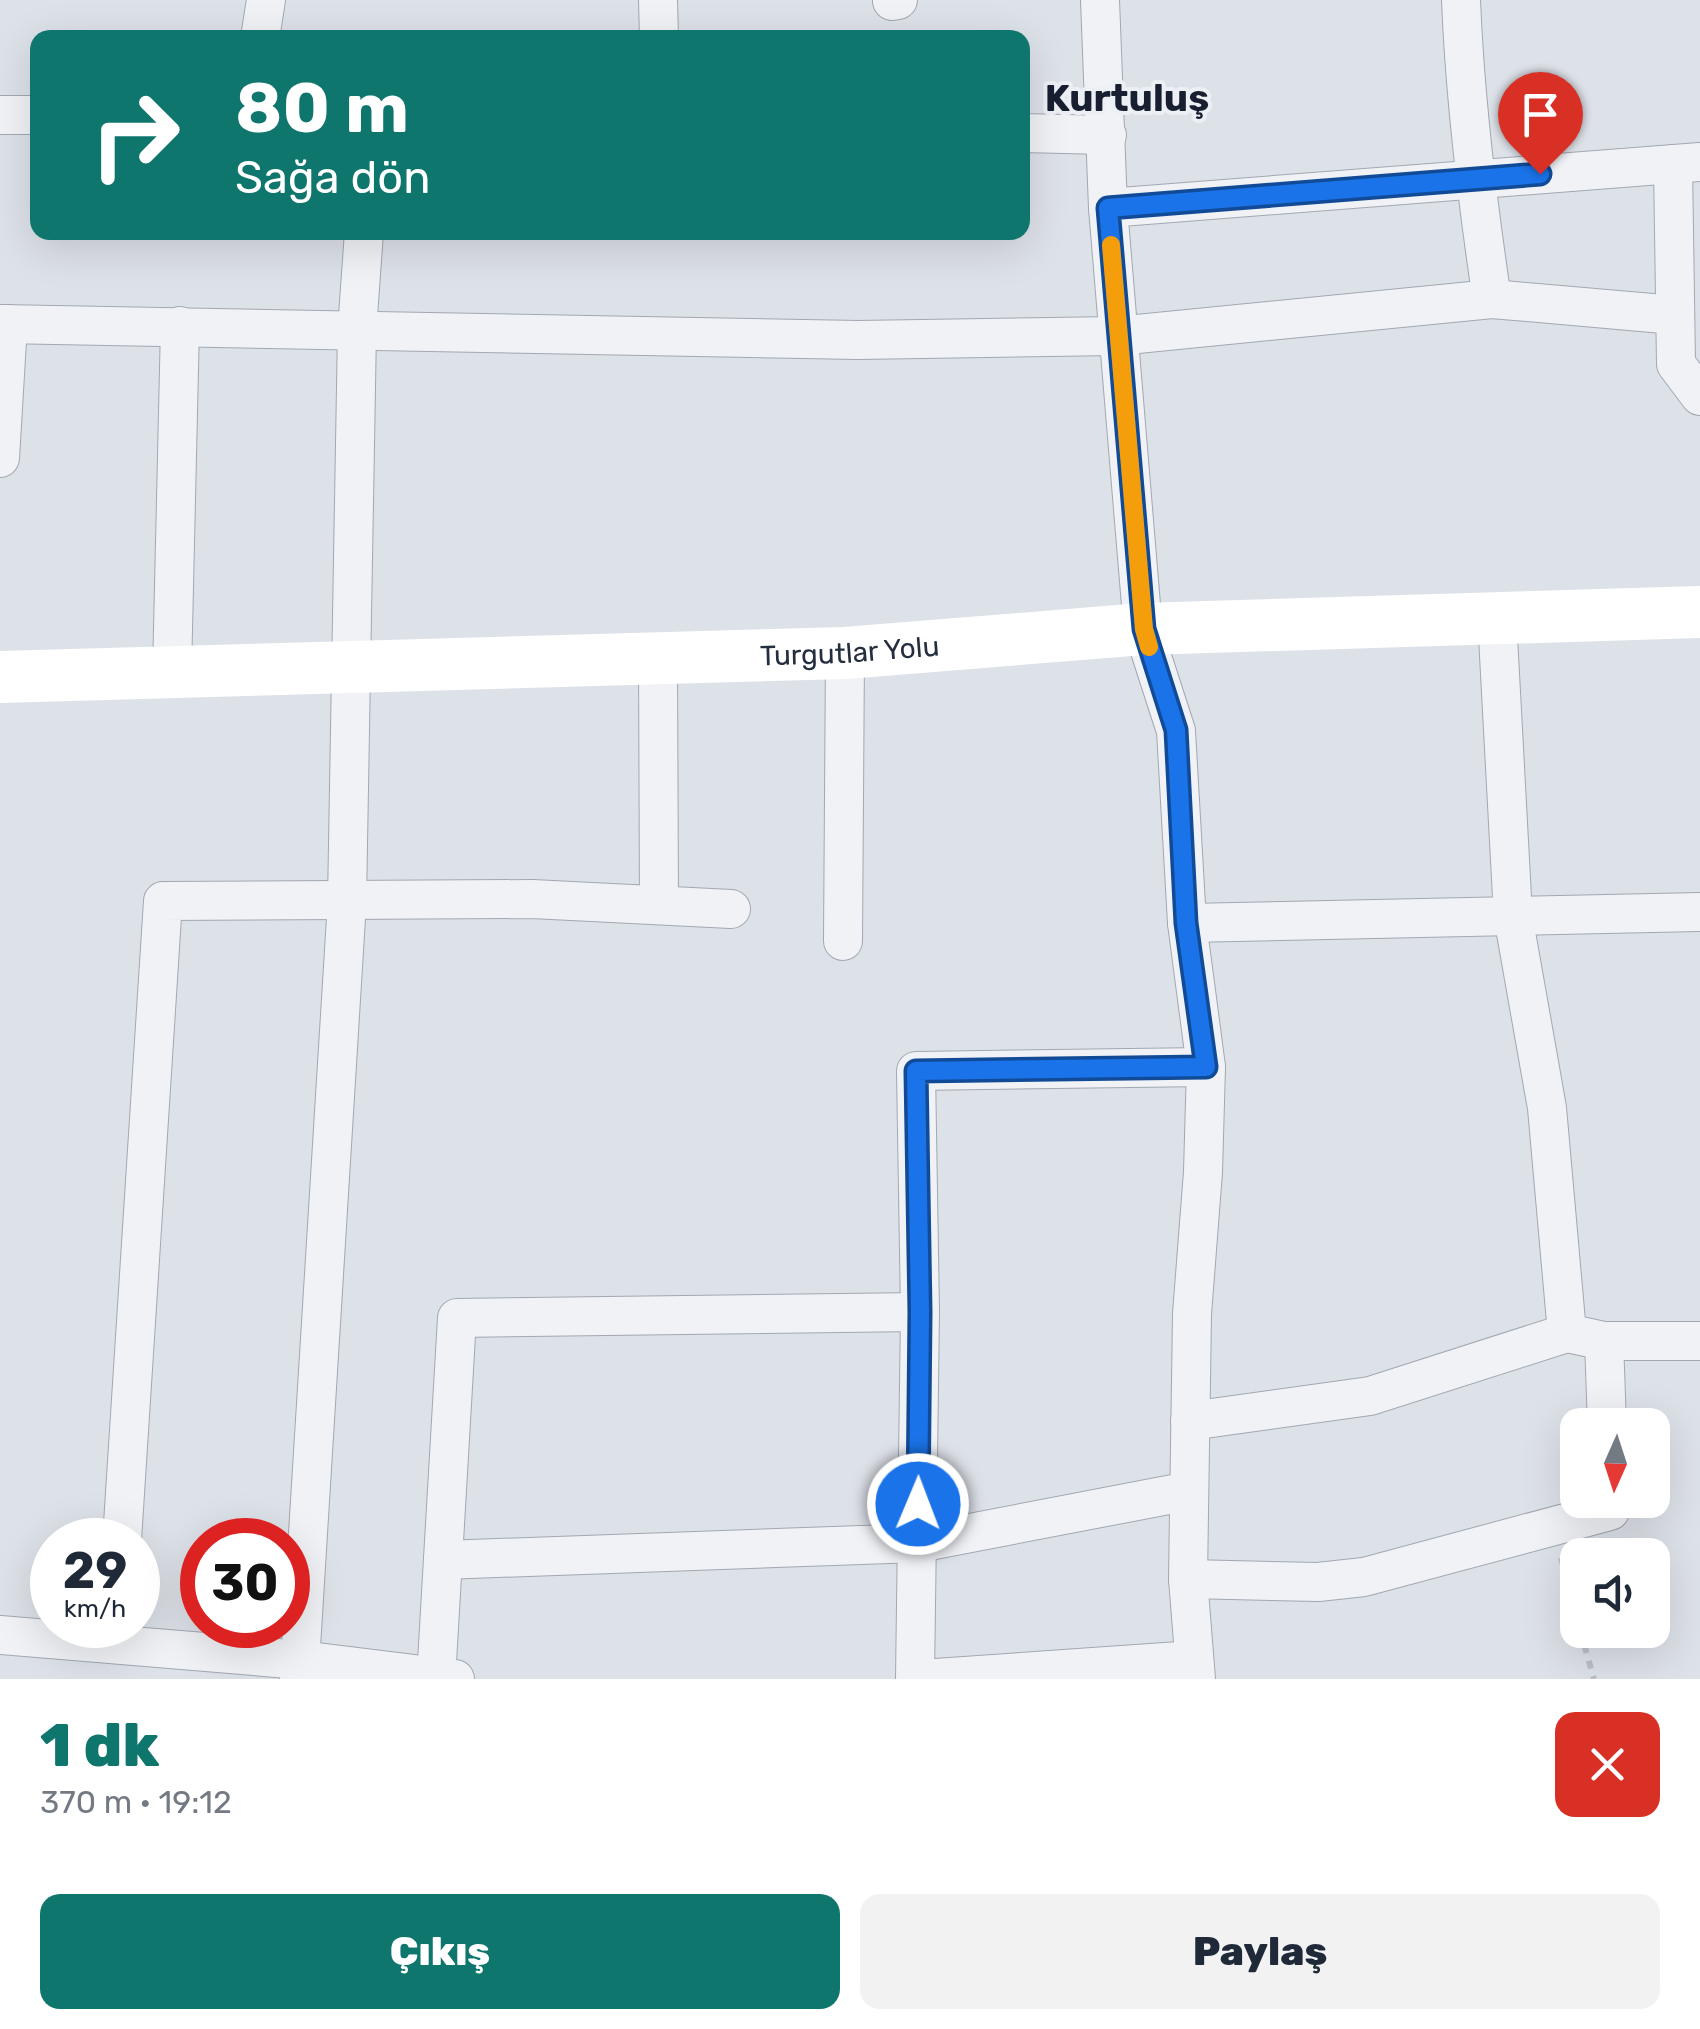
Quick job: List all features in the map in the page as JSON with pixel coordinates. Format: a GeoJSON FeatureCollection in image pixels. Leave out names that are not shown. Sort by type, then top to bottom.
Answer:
{"type":"FeatureCollection","features":[{"type":"Feature","properties":{"kind":"main road","name":"Turgutlar Yolu"},"geometry":{"type":"LineString","coordinates":[[0,678],[844,654],[1144,629],[1700,612]]}},
{"type":"Feature","properties":{"kind":"street"},"geometry":{"type":"LineString","coordinates":[[261,30],[266,0]]}},
{"type":"Feature","properties":{"kind":"street"},"geometry":{"type":"LineString","coordinates":[[658,0],[659,30]]}},
{"type":"Feature","properties":{"kind":"street"},"geometry":{"type":"LineString","coordinates":[[1100,0],[1108,208],[1144,629],[1176,730],[1186,923],[1206,1067],[1190,1421],[1188,1579],[1195,1669],[918,1679],[920,1312],[916,1071],[1206,1067]]}},
{"type":"Feature","properties":{"kind":"street"},"geometry":{"type":"LineString","coordinates":[[1461,0],[1464,91],[1473,179],[1492,299]]}},
{"type":"Feature","properties":{"kind":"street"},"geometry":{"type":"LineString","coordinates":[[0,115],[30,115]]}},
{"type":"Feature","properties":{"kind":"street"},"geometry":{"type":"LineString","coordinates":[[1030,134],[1106,136]]}},
{"type":"Feature","properties":{"kind":"street"},"geometry":{"type":"LineString","coordinates":[[1108,208],[1686,163],[1675,315],[1676,364],[1700,396]]}},
{"type":"Feature","properties":{"kind":"street"},"geometry":{"type":"LineString","coordinates":[[300,1670],[347,902],[357,330],[363,240]]}},
{"type":"Feature","properties":{"kind":"street"},"geometry":{"type":"LineString","coordinates":[[0,458],[4,324],[858,340],[1117,336],[1492,299],[1675,315]]}},
{"type":"Feature","properties":{"kind":"street"},"geometry":{"type":"LineString","coordinates":[[172,673],[180,326]]}},
{"type":"Feature","properties":{"kind":"street"},"geometry":{"type":"LineString","coordinates":[[1497,618],[1513,916],[1585,1337],[1603,1408]]}},
{"type":"Feature","properties":{"kind":"street"},"geometry":{"type":"LineString","coordinates":[[843,941],[844,654]]}},
{"type":"Feature","properties":{"kind":"street"},"geometry":{"type":"LineString","coordinates":[[658,659],[659,905]]}},
{"type":"Feature","properties":{"kind":"street"},"geometry":{"type":"LineString","coordinates":[[123,1518],[163,900],[532,898],[731,909]]}},
{"type":"Feature","properties":{"kind":"street"},"geometry":{"type":"LineString","coordinates":[[1186,923],[1700,912]]}},
{"type":"Feature","properties":{"kind":"street"},"geometry":{"type":"LineString","coordinates":[[0,1635],[300,1670],[442,1678],[443,1560],[457,1318],[920,1312]]}},
{"type":"Feature","properties":{"kind":"street"},"geometry":{"type":"LineString","coordinates":[[1190,1421],[1370,1396],[1585,1337],[1700,1342]]}},
{"type":"Feature","properties":{"kind":"street"},"geometry":{"type":"LineString","coordinates":[[443,1560],[918,1543],[1189,1491]]}},
{"type":"Feature","properties":{"kind":"street"},"geometry":{"type":"LineString","coordinates":[[1188,1579],[1318,1582],[1364,1577],[1583,1518]]}},
{"type":"Feature","properties":{"kind":"path"},"geometry":{"type":"LineString","coordinates":[[1552,1526],[1560,1555]]}},
{"type":"Feature","properties":{"kind":"path"},"geometry":{"type":"LineString","coordinates":[[1585,1648],[1594,1679]]}},
{"type":"Feature","properties":{"kind":"slow traffic"},"geometry":{"type":"LineString","coordinates":[[1111,245],[1144,629],[1149,647]]}},
{"type":"Feature","properties":{"kind":"district","name":"Kurtuluş"},"geometry":{"type":"Point","coordinates":[1127,98]}},
{"type":"Feature","properties":{"kind":"route"},"geometry":{"type":"LineString","coordinates":[[918,1504],[916,1071],[1206,1067],[1186,923],[1176,730],[1144,629],[1108,208],[1540,174]]}}]}
